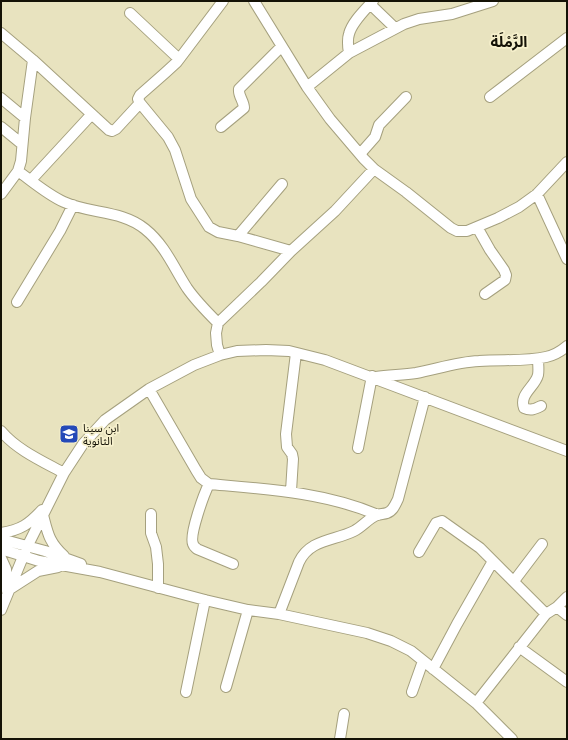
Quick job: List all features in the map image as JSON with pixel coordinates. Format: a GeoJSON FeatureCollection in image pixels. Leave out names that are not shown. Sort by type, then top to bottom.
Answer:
{"type":"FeatureCollection","features":[{"type":"Feature","properties":{"kind":"street"},"geometry":{"type":"LineString","coordinates":[[223,1],[179,59],[138,96],[140,103],[168,137],[175,150],[191,199],[204,220],[214,230],[225,234],[238,236],[291,251]]}},
{"type":"Feature","properties":{"kind":"street"},"geometry":{"type":"LineString","coordinates":[[254,1],[307,87],[330,119],[360,154],[374,169],[406,192],[451,228],[457,231],[467,231],[519,207],[537,194],[567,162]]}},
{"type":"Feature","properties":{"kind":"street"},"geometry":{"type":"LineString","coordinates":[[307,87],[348,53],[410,21],[452,14],[470,5],[493,1]]}},
{"type":"Feature","properties":{"kind":"street"},"geometry":{"type":"LineString","coordinates":[[348,53],[349,34],[355,23],[372,3],[395,28]]}},
{"type":"Feature","properties":{"kind":"street"},"geometry":{"type":"LineString","coordinates":[[130,13],[179,59]]}},
{"type":"Feature","properties":{"kind":"street"},"geometry":{"type":"LineString","coordinates":[[1,33],[33,60],[108,130],[112,131],[116,129],[140,103]]}},
{"type":"Feature","properties":{"kind":"street"},"geometry":{"type":"LineString","coordinates":[[490,97],[567,38]]}},
{"type":"Feature","properties":{"kind":"street"},"geometry":{"type":"LineString","coordinates":[[222,127],[244,108],[238,93],[238,89],[281,46]]}},
{"type":"Feature","properties":{"kind":"street"},"geometry":{"type":"LineString","coordinates":[[1,194],[18,172],[21,161],[33,60]]}},
{"type":"Feature","properties":{"kind":"street"},"geometry":{"type":"LineString","coordinates":[[360,154],[375,137],[379,125],[406,97]]}},
{"type":"Feature","properties":{"kind":"street"},"geometry":{"type":"LineString","coordinates":[[1,98],[25,118]]}},
{"type":"Feature","properties":{"kind":"street"},"geometry":{"type":"LineString","coordinates":[[31,180],[91,115]]}},
{"type":"Feature","properties":{"kind":"street"},"geometry":{"type":"LineString","coordinates":[[1,127],[22,144]]}},
{"type":"Feature","properties":{"kind":"street"},"geometry":{"type":"LineString","coordinates":[[220,355],[216,333],[218,323],[291,251],[336,211],[374,169]]}},
{"type":"Feature","properties":{"kind":"street"},"geometry":{"type":"LineString","coordinates":[[18,172],[56,197],[73,205],[129,219],[144,228],[157,240],[172,260],[188,288],[202,308],[218,323]]}},
{"type":"Feature","properties":{"kind":"street"},"geometry":{"type":"LineString","coordinates":[[238,236],[282,184]]}},
{"type":"Feature","properties":{"kind":"street"},"geometry":{"type":"LineString","coordinates":[[537,194],[567,259]]}},
{"type":"Feature","properties":{"kind":"street"},"geometry":{"type":"LineString","coordinates":[[17,302],[60,231],[73,205]]}},
{"type":"Feature","properties":{"kind":"street"},"geometry":{"type":"LineString","coordinates":[[476,227],[506,275],[505,280],[485,294]]}},
{"type":"Feature","properties":{"kind":"street"},"geometry":{"type":"LineString","coordinates":[[373,377],[416,373],[447,365],[478,361],[538,359],[561,352],[567,346]]}},
{"type":"Feature","properties":{"kind":"street"},"geometry":{"type":"LineString","coordinates":[[1,610],[23,557],[49,502],[64,473],[83,444],[105,420],[129,402],[194,365],[220,355],[237,351],[266,350],[296,353],[325,360],[567,451]]}},
{"type":"Feature","properties":{"kind":"street"},"geometry":{"type":"LineString","coordinates":[[291,491],[293,459],[292,454],[287,447],[286,434],[296,353]]}},
{"type":"Feature","properties":{"kind":"street"},"geometry":{"type":"LineString","coordinates":[[538,359],[538,376],[522,403],[524,408],[533,410],[541,406]]}},
{"type":"Feature","properties":{"kind":"street"},"geometry":{"type":"LineString","coordinates":[[358,448],[373,377]]}},
{"type":"Feature","properties":{"kind":"street"},"geometry":{"type":"LineString","coordinates":[[149,390],[201,478],[209,484],[291,491],[358,507],[378,515]]}},
{"type":"Feature","properties":{"kind":"street"},"geometry":{"type":"LineString","coordinates":[[279,614],[302,554],[314,544],[356,530],[378,515],[393,509],[398,499],[425,397]]}},
{"type":"Feature","properties":{"kind":"street"},"geometry":{"type":"LineString","coordinates":[[1,431],[9,440],[39,460],[64,473]]}},
{"type":"Feature","properties":{"kind":"street"},"geometry":{"type":"LineString","coordinates":[[209,484],[203,495],[192,542],[197,549],[233,564]]}},
{"type":"Feature","properties":{"kind":"street"},"geometry":{"type":"LineString","coordinates":[[1,533],[14,531],[33,520],[49,502]]}},
{"type":"Feature","properties":{"kind":"street"},"geometry":{"type":"LineString","coordinates":[[151,514],[151,533],[156,547],[158,564],[158,588]]}},
{"type":"Feature","properties":{"kind":"street"},"geometry":{"type":"LineString","coordinates":[[43,515],[49,539],[66,562]]}},
{"type":"Feature","properties":{"kind":"street"},"geometry":{"type":"LineString","coordinates":[[419,552],[436,523],[442,521],[480,548],[546,614]]}},
{"type":"Feature","properties":{"kind":"street"},"geometry":{"type":"LineString","coordinates":[[1,539],[45,551],[66,562],[158,588],[248,610],[279,614],[367,633],[391,641],[411,651],[476,703],[512,739]]}},
{"type":"Feature","properties":{"kind":"street"},"geometry":{"type":"LineString","coordinates":[[514,582],[542,544]]}},
{"type":"Feature","properties":{"kind":"street"},"geometry":{"type":"LineString","coordinates":[[1,550],[38,562],[66,562]]}},
{"type":"Feature","properties":{"kind":"street"},"geometry":{"type":"LineString","coordinates":[[1,558],[6,569],[9,592]]}},
{"type":"Feature","properties":{"kind":"street"},"geometry":{"type":"LineString","coordinates":[[433,669],[493,561]]}},
{"type":"Feature","properties":{"kind":"street"},"geometry":{"type":"LineString","coordinates":[[9,592],[38,571],[66,562]]}},
{"type":"Feature","properties":{"kind":"street"},"geometry":{"type":"LineString","coordinates":[[476,703],[546,614],[557,607],[567,597]]}},
{"type":"Feature","properties":{"kind":"street"},"geometry":{"type":"LineString","coordinates":[[186,692],[205,600]]}},
{"type":"Feature","properties":{"kind":"street"},"geometry":{"type":"LineString","coordinates":[[557,607],[567,615]]}},
{"type":"Feature","properties":{"kind":"street"},"geometry":{"type":"LineString","coordinates":[[226,687],[248,610]]}},
{"type":"Feature","properties":{"kind":"street"},"geometry":{"type":"LineString","coordinates":[[519,647],[567,682]]}},
{"type":"Feature","properties":{"kind":"street"},"geometry":{"type":"LineString","coordinates":[[412,692],[423,661]]}},
{"type":"Feature","properties":{"kind":"street"},"geometry":{"type":"LineString","coordinates":[[340,739],[344,714]]}},
{"type":"Feature","properties":{"kind":"place","name":"ابن سينا الثانوية"},"geometry":{"type":"Point","coordinates":[69,434]}},
{"type":"Feature","properties":{"kind":"district","name":"الرَّمْلَة"},"geometry":{"type":"Point","coordinates":[509,42]}}]}
